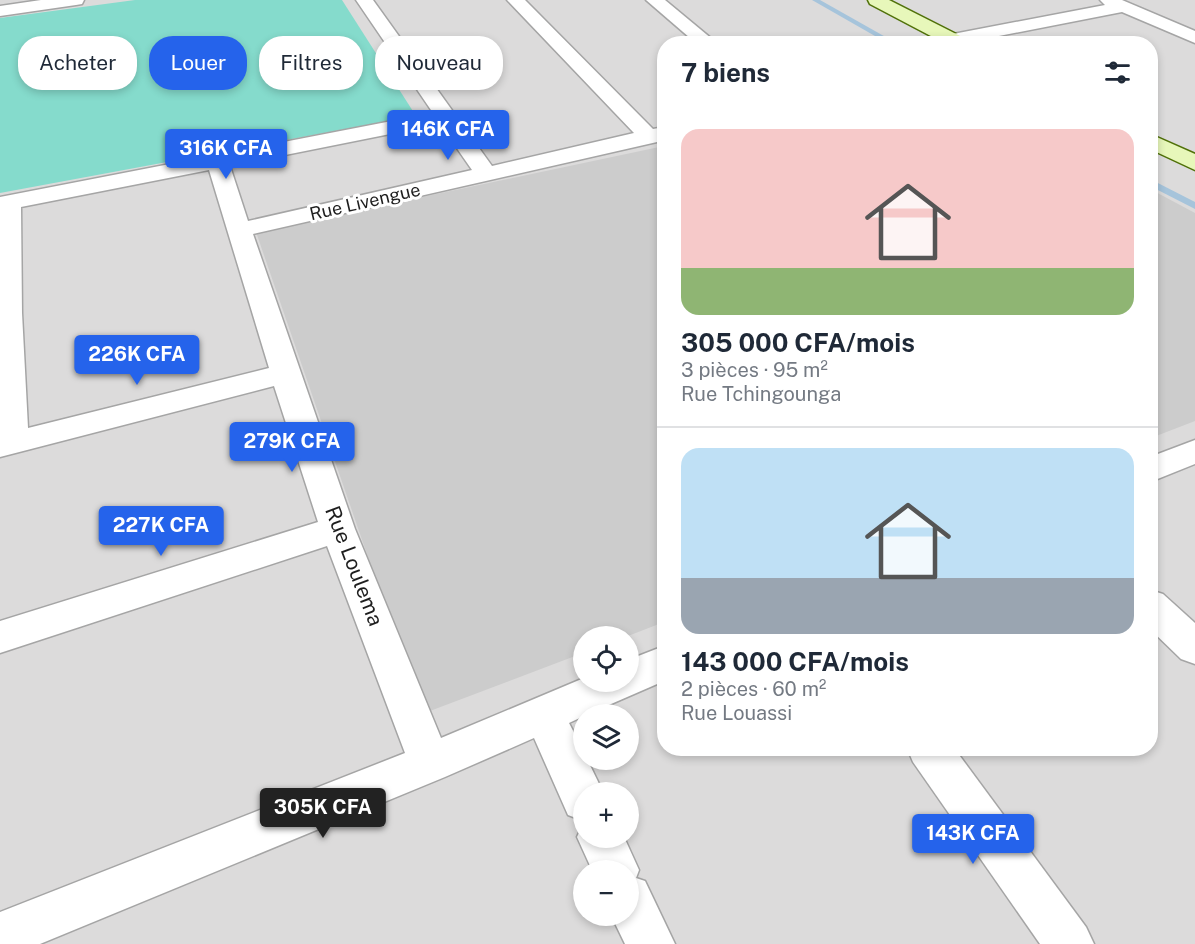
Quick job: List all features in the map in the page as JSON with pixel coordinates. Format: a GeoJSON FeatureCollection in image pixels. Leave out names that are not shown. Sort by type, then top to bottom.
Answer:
{"type":"FeatureCollection","features":[{"type":"Feature","properties":{"kind":"street"},"geometry":{"type":"LineString","coordinates":[[0,11],[25,4],[76,0]]}},
{"type":"Feature","properties":{"kind":"street"},"geometry":{"type":"LineString","coordinates":[[364,0],[486,174]]}},
{"type":"Feature","properties":{"kind":"street"},"geometry":{"type":"LineString","coordinates":[[515,0],[657,135]]}},
{"type":"Feature","properties":{"kind":"street"},"geometry":{"type":"LineString","coordinates":[[654,0],[699,36]]}},
{"type":"Feature","properties":{"kind":"street"},"geometry":{"type":"LineString","coordinates":[[876,0],[947,36]]}},
{"type":"Feature","properties":{"kind":"street"},"geometry":{"type":"LineString","coordinates":[[978,36],[1115,3],[1195,38]]}},
{"type":"Feature","properties":{"kind":"street"},"geometry":{"type":"LineString","coordinates":[[285,374],[6,444],[5,203],[445,117]]}},
{"type":"Feature","properties":{"kind":"street","name":"Rue Livengue"},"geometry":{"type":"LineString","coordinates":[[240,230],[657,135]]}},
{"type":"Feature","properties":{"kind":"street"},"geometry":{"type":"LineString","coordinates":[[1158,144],[1195,163]]}},
{"type":"Feature","properties":{"kind":"street","name":"Rue Loulema"},"geometry":{"type":"LineString","coordinates":[[217,161],[285,374],[338,529],[430,763]]}},
{"type":"Feature","properties":{"kind":"street"},"geometry":{"type":"LineString","coordinates":[[1158,467],[1195,451]]}},
{"type":"Feature","properties":{"kind":"street"},"geometry":{"type":"LineString","coordinates":[[0,637],[338,529]]}},
{"type":"Feature","properties":{"kind":"street"},"geometry":{"type":"LineString","coordinates":[[1158,612],[1195,647]]}},
{"type":"Feature","properties":{"kind":"street"},"geometry":{"type":"LineString","coordinates":[[639,673],[657,666]]}},
{"type":"Feature","properties":{"kind":"street"},"geometry":{"type":"LineString","coordinates":[[0,936],[430,763],[595,692]]}},
{"type":"Feature","properties":{"kind":"street"},"geometry":{"type":"LineString","coordinates":[[544,714],[576,782]]}},
{"type":"Feature","properties":{"kind":"street"},"geometry":{"type":"LineString","coordinates":[[934,756],[1069,944]]}},
{"type":"Feature","properties":{"kind":"street"},"geometry":{"type":"LineString","coordinates":[[639,921],[650,944]]}},
{"type":"Feature","properties":{"kind":"shaded area"},"geometry":{"type":"Polygon","coordinates":[[[0,0],[1195,0],[1195,944],[0,944],[0,0]]]}},
{"type":"Feature","properties":{"kind":"shaded area"},"geometry":{"type":"Polygon","coordinates":[[[135,0],[342,0],[375,52],[375,90],[399,90],[416,116],[0,193],[0,18],[135,0]]]}},
{"type":"Feature","properties":{"kind":"shaded area"},"geometry":{"type":"Polygon","coordinates":[[[657,147],[657,625],[639,632],[639,626],[573,626],[573,657],[422,714],[256,232],[657,147]]]}},
{"type":"Feature","properties":{"kind":"shaded area"},"geometry":{"type":"Polygon","coordinates":[[[1158,193],[1195,213],[1195,421],[1158,435],[1158,193]]]}},
{"type":"Feature","properties":{"kind":"waterway"},"geometry":{"type":"LineString","coordinates":[[815,0],[880,36]]}},
{"type":"Feature","properties":{"kind":"waterway"},"geometry":{"type":"LineString","coordinates":[[1158,186],[1195,206]]}}]}
